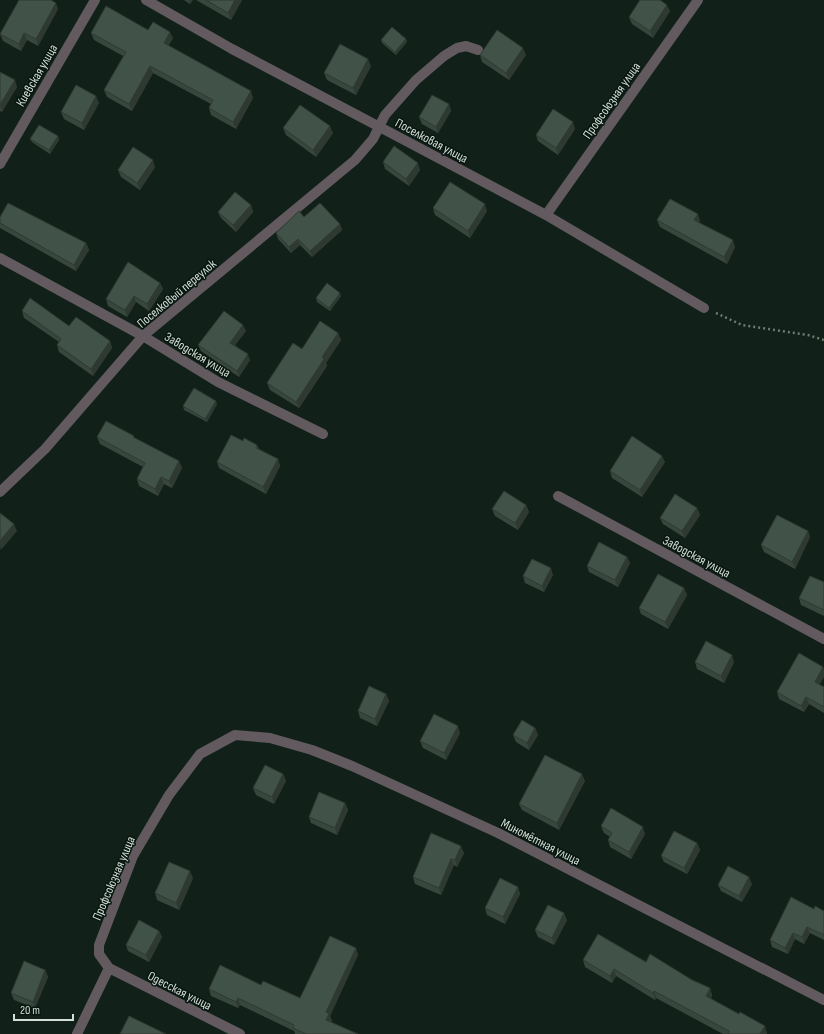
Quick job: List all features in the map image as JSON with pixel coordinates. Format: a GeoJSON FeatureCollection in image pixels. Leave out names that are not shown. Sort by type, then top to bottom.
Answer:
{"type":"FeatureCollection","features":[{"type":"Feature","properties":{"kind":"street","name":"Киевская улица"},"geometry":{"type":"LineString","coordinates":[[0,164],[95,0]]}},
{"type":"Feature","properties":{"kind":"street","name":"Поселковая улица"},"geometry":{"type":"LineString","coordinates":[[146,0],[232,49],[546,215],[704,308]]}},
{"type":"Feature","properties":{"kind":"street","name":"Профсоюзная улица"},"geometry":{"type":"LineString","coordinates":[[546,215],[698,0]]}},
{"type":"Feature","properties":{"kind":"street","name":"Поселковый переулок"},"geometry":{"type":"LineString","coordinates":[[0,492],[45,449],[143,336],[355,160],[373,139],[386,115],[416,80],[444,56],[457,48],[466,46],[478,50]]}},
{"type":"Feature","properties":{"kind":"street","name":"Заводская улица"},"geometry":{"type":"LineString","coordinates":[[0,258],[143,336],[218,382],[323,434]]}},
{"type":"Feature","properties":{"kind":"street","name":"Заводская улица"},"geometry":{"type":"LineString","coordinates":[[558,496],[824,639]]}},
{"type":"Feature","properties":{"kind":"street","name":"Профсоюзная улица"},"geometry":{"type":"LineString","coordinates":[[109,968],[99,954],[99,945],[133,856],[169,795],[200,754],[235,735]]}},
{"type":"Feature","properties":{"kind":"street","name":"Миномётная улица"},"geometry":{"type":"LineString","coordinates":[[235,735],[270,738],[312,750],[352,766],[498,833],[824,1000]]}},
{"type":"Feature","properties":{"kind":"street"},"geometry":{"type":"LineString","coordinates":[[77,1034],[109,968]]}},
{"type":"Feature","properties":{"kind":"street","name":"Одесская улица"},"geometry":{"type":"LineString","coordinates":[[109,968],[240,1034]]}},
{"type":"Feature","properties":{"kind":"path"},"geometry":{"type":"LineString","coordinates":[[704,308],[742,324],[808,335],[824,340]]}},
{"type":"Feature","properties":{"kind":"building"},"geometry":{"type":"Polygon","coordinates":[[[19,0],[51,0],[56,3],[36,39],[24,33],[19,44],[0,34],[19,0]]]}},
{"type":"Feature","properties":{"kind":"building"},"geometry":{"type":"Polygon","coordinates":[[[206,0],[235,0],[228,13],[206,0]]]}},
{"type":"Feature","properties":{"kind":"building"},"geometry":{"type":"Polygon","coordinates":[[[640,0],[660,0],[667,5],[650,31],[629,17],[640,0]]]}},
{"type":"Feature","properties":{"kind":"building"},"geometry":{"type":"Polygon","coordinates":[[[106,6],[148,30],[153,22],[170,32],[164,43],[251,91],[233,122],[209,108],[213,100],[150,66],[129,104],[104,90],[126,52],[91,33],[106,6]]]}},
{"type":"Feature","properties":{"kind":"building"},"geometry":{"type":"Polygon","coordinates":[[[392,27],[406,39],[395,52],[381,40],[392,27]]]}},
{"type":"Feature","properties":{"kind":"building"},"geometry":{"type":"Polygon","coordinates":[[[497,30],[523,48],[506,73],[480,55],[497,30]]]}},
{"type":"Feature","properties":{"kind":"building"},"geometry":{"type":"Polygon","coordinates":[[[340,44],[368,59],[353,88],[324,73],[340,44]]]}},
{"type":"Feature","properties":{"kind":"building"},"geometry":{"type":"Polygon","coordinates":[[[0,72],[15,80],[0,105],[0,72]]]}},
{"type":"Feature","properties":{"kind":"building"},"geometry":{"type":"Polygon","coordinates":[[[76,85],[96,96],[82,123],[61,112],[76,85]]]}},
{"type":"Feature","properties":{"kind":"building"},"geometry":{"type":"Polygon","coordinates":[[[432,95],[449,104],[436,127],[419,117],[432,95]]]}},
{"type":"Feature","properties":{"kind":"building"},"geometry":{"type":"Polygon","coordinates":[[[300,105],[330,126],[313,150],[283,128],[300,105]]]}},
{"type":"Feature","properties":{"kind":"building"},"geometry":{"type":"Polygon","coordinates":[[[553,109],[573,122],[556,148],[536,135],[553,109]]]}},
{"type":"Feature","properties":{"kind":"building"},"geometry":{"type":"Polygon","coordinates":[[[39,125],[58,136],[49,150],[30,139],[39,125]]]}},
{"type":"Feature","properties":{"kind":"building"},"geometry":{"type":"Polygon","coordinates":[[[394,146],[418,163],[406,179],[383,162],[394,146]]]}},
{"type":"Feature","properties":{"kind":"building"},"geometry":{"type":"Polygon","coordinates":[[[133,147],[153,160],[137,183],[118,170],[133,147]]]}},
{"type":"Feature","properties":{"kind":"building"},"geometry":{"type":"Polygon","coordinates":[[[450,182],[485,204],[468,231],[433,208],[450,182]]]}},
{"type":"Feature","properties":{"kind":"building"},"geometry":{"type":"Polygon","coordinates":[[[235,192],[251,205],[233,225],[218,212],[235,192]]]}},
{"type":"Feature","properties":{"kind":"building"},"geometry":{"type":"Polygon","coordinates":[[[670,199],[698,214],[694,220],[733,240],[724,257],[657,220],[670,199]]]}},
{"type":"Feature","properties":{"kind":"building"},"geometry":{"type":"Polygon","coordinates":[[[8,203],[86,243],[74,265],[0,223],[0,217],[8,203]]]}},
{"type":"Feature","properties":{"kind":"building"},"geometry":{"type":"Polygon","coordinates":[[[320,203],[340,224],[310,251],[298,239],[289,247],[276,233],[299,211],[304,217],[320,203]]]}},
{"type":"Feature","properties":{"kind":"building"},"geometry":{"type":"Polygon","coordinates":[[[128,262],[160,283],[147,304],[134,296],[125,310],[106,299],[128,262]]]}},
{"type":"Feature","properties":{"kind":"building"},"geometry":{"type":"Polygon","coordinates":[[[327,283],[340,293],[329,308],[316,298],[327,283]]]}},
{"type":"Feature","properties":{"kind":"building"},"geometry":{"type":"Polygon","coordinates":[[[30,298],[69,326],[76,317],[110,341],[91,369],[57,345],[61,339],[22,311],[30,298]]]}},
{"type":"Feature","properties":{"kind":"building"},"geometry":{"type":"Polygon","coordinates":[[[224,311],[243,325],[230,343],[248,354],[237,371],[198,345],[224,311]]]}},
{"type":"Feature","properties":{"kind":"building"},"geometry":{"type":"Polygon","coordinates":[[[320,321],[338,333],[322,357],[324,359],[296,402],[267,383],[293,343],[302,349],[320,321]]]}},
{"type":"Feature","properties":{"kind":"building"},"geometry":{"type":"Polygon","coordinates":[[[194,388],[216,401],[205,419],[183,406],[194,388]]]}},
{"type":"Feature","properties":{"kind":"building"},"geometry":{"type":"Polygon","coordinates":[[[106,421],[179,461],[169,481],[161,477],[155,489],[137,479],[145,463],[97,437],[106,421]]]}},
{"type":"Feature","properties":{"kind":"building"},"geometry":{"type":"Polygon","coordinates":[[[231,435],[243,441],[244,438],[257,445],[256,448],[278,459],[263,487],[217,462],[231,435]]]}},
{"type":"Feature","properties":{"kind":"building"},"geometry":{"type":"Polygon","coordinates":[[[632,436],[662,456],[640,490],[610,471],[632,436]]]}},
{"type":"Feature","properties":{"kind":"building"},"geometry":{"type":"Polygon","coordinates":[[[504,491],[526,505],[515,523],[492,509],[504,491]]]}},
{"type":"Feature","properties":{"kind":"building"},"geometry":{"type":"Polygon","coordinates":[[[675,494],[697,508],[682,531],[660,518],[675,494]]]}},
{"type":"Feature","properties":{"kind":"building"},"geometry":{"type":"Polygon","coordinates":[[[0,513],[14,524],[0,541],[0,513]]]}},
{"type":"Feature","properties":{"kind":"building"},"geometry":{"type":"Polygon","coordinates":[[[777,515],[808,531],[792,562],[761,545],[777,515]]]}},
{"type":"Feature","properties":{"kind":"building"},"geometry":{"type":"Polygon","coordinates":[[[599,542],[627,557],[615,580],[587,566],[599,542]]]}},
{"type":"Feature","properties":{"kind":"building"},"geometry":{"type":"Polygon","coordinates":[[[532,559],[551,568],[542,586],[523,576],[532,559]]]}},
{"type":"Feature","properties":{"kind":"building"},"geometry":{"type":"Polygon","coordinates":[[[658,574],[684,588],[665,622],[639,608],[658,574]]]}},
{"type":"Feature","properties":{"kind":"building"},"geometry":{"type":"Polygon","coordinates":[[[810,576],[824,582],[824,610],[799,598],[810,576]]]}},
{"type":"Feature","properties":{"kind":"building"},"geometry":{"type":"Polygon","coordinates":[[[706,641],[732,655],[721,676],[695,662],[706,641]]]}},
{"type":"Feature","properties":{"kind":"building"},"geometry":{"type":"Polygon","coordinates":[[[799,653],[823,667],[815,682],[824,687],[824,707],[806,697],[801,706],[777,692],[799,653]]]}},
{"type":"Feature","properties":{"kind":"building"},"geometry":{"type":"Polygon","coordinates":[[[369,686],[386,694],[375,719],[358,711],[369,686]]]}},
{"type":"Feature","properties":{"kind":"building"},"geometry":{"type":"Polygon","coordinates":[[[434,714],[458,726],[444,753],[420,741],[434,714]]]}},
{"type":"Feature","properties":{"kind":"building"},"geometry":{"type":"Polygon","coordinates":[[[522,720],[535,728],[527,743],[513,735],[522,720]]]}},
{"type":"Feature","properties":{"kind":"building"},"geometry":{"type":"Polygon","coordinates":[[[545,755],[582,774],[557,823],[519,804],[545,755]]]}},
{"type":"Feature","properties":{"kind":"building"},"geometry":{"type":"Polygon","coordinates":[[[265,765],[283,774],[272,797],[253,788],[265,765]]]}},
{"type":"Feature","properties":{"kind":"building"},"geometry":{"type":"Polygon","coordinates":[[[319,792],[345,803],[335,828],[309,817],[319,792]]]}},
{"type":"Feature","properties":{"kind":"building"},"geometry":{"type":"Polygon","coordinates":[[[611,808],[643,827],[629,852],[608,840],[612,833],[601,826],[611,808]]]}},
{"type":"Feature","properties":{"kind":"building"},"geometry":{"type":"Polygon","coordinates":[[[674,831],[697,843],[684,868],[661,856],[674,831]]]}},
{"type":"Feature","properties":{"kind":"building"},"geometry":{"type":"Polygon","coordinates":[[[431,833],[461,846],[455,860],[451,859],[439,888],[413,877],[431,833]]]}},
{"type":"Feature","properties":{"kind":"building"},"geometry":{"type":"Polygon","coordinates":[[[169,862],[190,871],[176,903],[155,893],[169,862]]]}},
{"type":"Feature","properties":{"kind":"building"},"geometry":{"type":"Polygon","coordinates":[[[728,866],[749,877],[739,896],[718,885],[728,866]]]}},
{"type":"Feature","properties":{"kind":"building"},"geometry":{"type":"Polygon","coordinates":[[[500,878],[518,887],[503,917],[485,908],[500,878]]]}},
{"type":"Feature","properties":{"kind":"building"},"geometry":{"type":"Polygon","coordinates":[[[791,897],[814,909],[815,906],[824,911],[824,935],[807,927],[802,937],[793,933],[785,948],[770,940],[791,897]]]}},
{"type":"Feature","properties":{"kind":"building"},"geometry":{"type":"Polygon","coordinates":[[[548,905],[564,913],[552,938],[535,930],[548,905]]]}},
{"type":"Feature","properties":{"kind":"building"},"geometry":{"type":"Polygon","coordinates":[[[139,920],[159,931],[146,955],[126,945],[139,920]]]}},
{"type":"Feature","properties":{"kind":"building"},"geometry":{"type":"Polygon","coordinates":[[[598,934],[646,962],[650,954],[692,980],[710,988],[706,996],[765,1026],[760,1034],[728,1034],[729,1031],[654,991],[653,993],[614,969],[610,976],[583,960],[598,934]]]}},
{"type":"Feature","properties":{"kind":"building"},"geometry":{"type":"Polygon","coordinates":[[[330,936],[356,948],[326,1012],[329,1014],[326,1020],[358,1034],[306,1034],[293,1028],[294,1025],[238,998],[236,1002],[209,989],[220,965],[261,985],[263,981],[300,998],[330,936]]]}},
{"type":"Feature","properties":{"kind":"building"},"geometry":{"type":"Polygon","coordinates":[[[24,961],[45,970],[33,1002],[11,993],[24,961]]]}},
{"type":"Feature","properties":{"kind":"building"},"geometry":{"type":"Polygon","coordinates":[[[129,1016],[166,1034],[120,1034],[129,1016]]]}}]}
